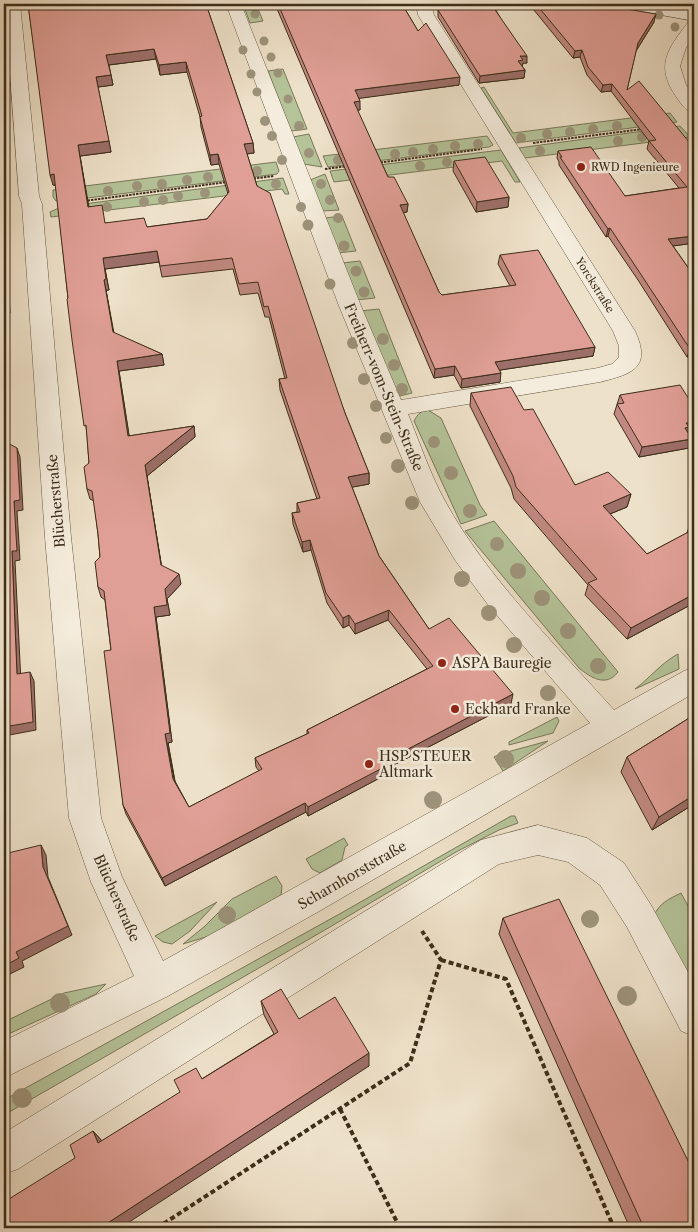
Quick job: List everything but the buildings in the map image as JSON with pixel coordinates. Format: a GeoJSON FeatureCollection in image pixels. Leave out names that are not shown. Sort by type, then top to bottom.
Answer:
{"type":"FeatureCollection","features":[{"type":"Feature","properties":{"kind":"street","name":"Blücherstraße"},"geometry":{"type":"LineString","coordinates":[[12,4],[29,196],[32,204],[58,537],[85,818],[95,852],[156,984]]}},
{"type":"Feature","properties":{"kind":"street","name":"Freiherr-vom-Stein-Straße"},"geometry":{"type":"LineString","coordinates":[[233,4],[297,173],[392,409],[433,502],[464,553],[499,599],[611,727]]}},
{"type":"Feature","properties":{"kind":"street","name":"Yorckstraße"},"geometry":{"type":"LineString","coordinates":[[392,409],[600,375],[620,369],[630,361],[631,352],[630,342],[624,331],[426,15],[423,4]]}},
{"type":"Feature","properties":{"kind":"street"},"geometry":{"type":"LineString","coordinates":[[628,4],[694,16]]}},
{"type":"Feature","properties":{"kind":"street"},"geometry":{"type":"LineString","coordinates":[[694,24],[675,54],[672,72],[675,83],[694,108]]}},
{"type":"Feature","properties":{"kind":"street","name":"Scharnhorststraße"},"geometry":{"type":"LineString","coordinates":[[4,1060],[156,984],[304,902],[694,679]]}},
{"type":"Feature","properties":{"kind":"street"},"geometry":{"type":"LineString","coordinates":[[4,1155],[492,850],[538,840],[576,849],[612,874],[639,916],[694,1018]]}},
{"type":"Feature","properties":{"kind":"path"},"geometry":{"type":"LineString","coordinates":[[376,163],[645,128]]}},
{"type":"Feature","properties":{"kind":"path"},"geometry":{"type":"LineString","coordinates":[[245,180],[356,166]]}},
{"type":"Feature","properties":{"kind":"path"},"geometry":{"type":"LineString","coordinates":[[32,204],[65,203],[236,181]]}},
{"type":"Feature","properties":{"kind":"path"},"geometry":{"type":"LineString","coordinates":[[405,904],[442,960],[506,979],[614,1228]]}},
{"type":"Feature","properties":{"kind":"path"},"geometry":{"type":"LineString","coordinates":[[157,1228],[410,1063],[442,960]]}},
{"type":"Feature","properties":{"kind":"path"},"geometry":{"type":"LineString","coordinates":[[340,1109],[400,1228]]}},
{"type":"Feature","properties":{"kind":"green space"},"geometry":{"type":"Polygon","coordinates":[[[243,4],[256,4],[263,21],[250,23],[243,4]]]}},
{"type":"Feature","properties":{"kind":"green space"},"geometry":{"type":"Polygon","coordinates":[[[283,69],[307,129],[291,131],[268,71],[283,69]]]}},
{"type":"Feature","properties":{"kind":"green space"},"geometry":{"type":"Polygon","coordinates":[[[484,87],[513,133],[670,113],[677,122],[516,143],[481,88],[484,87]]]}},
{"type":"Feature","properties":{"kind":"green space"},"geometry":{"type":"Polygon","coordinates":[[[680,126],[690,137],[525,158],[519,148],[680,126]]]}},
{"type":"Feature","properties":{"kind":"green space"},"geometry":{"type":"Polygon","coordinates":[[[309,134],[322,167],[304,164],[293,137],[309,134]]]}},
{"type":"Feature","properties":{"kind":"green space"},"geometry":{"type":"Polygon","coordinates":[[[487,136],[493,145],[489,147],[328,167],[323,156],[487,136]]]}},
{"type":"Feature","properties":{"kind":"green space"},"geometry":{"type":"Polygon","coordinates":[[[501,150],[520,182],[515,182],[502,161],[334,182],[330,171],[501,150]]]}},
{"type":"Feature","properties":{"kind":"green space"},"geometry":{"type":"Polygon","coordinates":[[[276,162],[279,171],[277,174],[64,201],[56,201],[53,197],[53,190],[276,162]]]}},
{"type":"Feature","properties":{"kind":"green space"},"geometry":{"type":"Polygon","coordinates":[[[325,174],[339,210],[322,211],[310,180],[325,174]]]}},
{"type":"Feature","properties":{"kind":"green space"},"geometry":{"type":"Polygon","coordinates":[[[283,178],[289,194],[285,194],[282,189],[51,217],[50,212],[61,207],[283,178]]]}},
{"type":"Feature","properties":{"kind":"green space"},"geometry":{"type":"Polygon","coordinates":[[[342,216],[356,251],[338,253],[325,218],[342,216]]]}},
{"type":"Feature","properties":{"kind":"green space"},"geometry":{"type":"Polygon","coordinates":[[[360,261],[375,298],[356,300],[342,263],[360,261]]]}},
{"type":"Feature","properties":{"kind":"green space"},"geometry":{"type":"Polygon","coordinates":[[[379,309],[412,393],[400,396],[383,367],[360,311],[379,309]]]}},
{"type":"Feature","properties":{"kind":"green space"},"geometry":{"type":"Polygon","coordinates":[[[428,410],[441,418],[480,505],[487,515],[461,524],[414,421],[419,413],[428,410]]]}},
{"type":"Feature","properties":{"kind":"green space"},"geometry":{"type":"Polygon","coordinates":[[[494,521],[618,672],[613,677],[603,680],[598,679],[588,675],[579,668],[465,531],[494,521]]]}},
{"type":"Feature","properties":{"kind":"green space"},"geometry":{"type":"Polygon","coordinates":[[[678,654],[679,669],[635,689],[666,662],[678,654]]]}},
{"type":"Feature","properties":{"kind":"green space"},"geometry":{"type":"Polygon","coordinates":[[[557,717],[559,721],[553,733],[509,745],[509,742],[557,717]]]}},
{"type":"Feature","properties":{"kind":"green space"},"geometry":{"type":"Polygon","coordinates":[[[548,741],[503,771],[494,757],[500,754],[548,741]]]}},
{"type":"Feature","properties":{"kind":"green space"},"geometry":{"type":"Polygon","coordinates":[[[511,816],[515,816],[518,823],[499,830],[456,852],[4,1115],[4,1100],[343,912],[511,816]]]}},
{"type":"Feature","properties":{"kind":"green space"},"geometry":{"type":"Polygon","coordinates":[[[344,838],[348,845],[345,847],[342,860],[320,873],[312,869],[306,859],[344,838]]]}},
{"type":"Feature","properties":{"kind":"green space"},"geometry":{"type":"Polygon","coordinates":[[[276,876],[282,886],[281,895],[209,936],[183,944],[205,926],[232,899],[276,876]]]}},
{"type":"Feature","properties":{"kind":"green space"},"geometry":{"type":"Polygon","coordinates":[[[681,893],[694,917],[694,993],[659,929],[654,916],[669,899],[681,893]]]}},
{"type":"Feature","properties":{"kind":"green space"},"geometry":{"type":"Polygon","coordinates":[[[217,902],[190,931],[172,944],[163,942],[155,936],[217,902]]]}},
{"type":"Feature","properties":{"kind":"green space"},"geometry":{"type":"Polygon","coordinates":[[[106,984],[96,994],[4,1036],[4,1022],[64,993],[106,984]]]}},
{"type":"Feature","properties":{"kind":"place","name":"RWD Ingenieure"},"geometry":{"type":"Point","coordinates":[581,167]}},
{"type":"Feature","properties":{"kind":"place","name":"ASPA Bauregie"},"geometry":{"type":"Point","coordinates":[442,663]}},
{"type":"Feature","properties":{"kind":"place","name":"Eckhard Franke"},"geometry":{"type":"Point","coordinates":[455,709]}},
{"type":"Feature","properties":{"kind":"place","name":"HSP STEUER Altmark"},"geometry":{"type":"Point","coordinates":[369,764]}}]}
